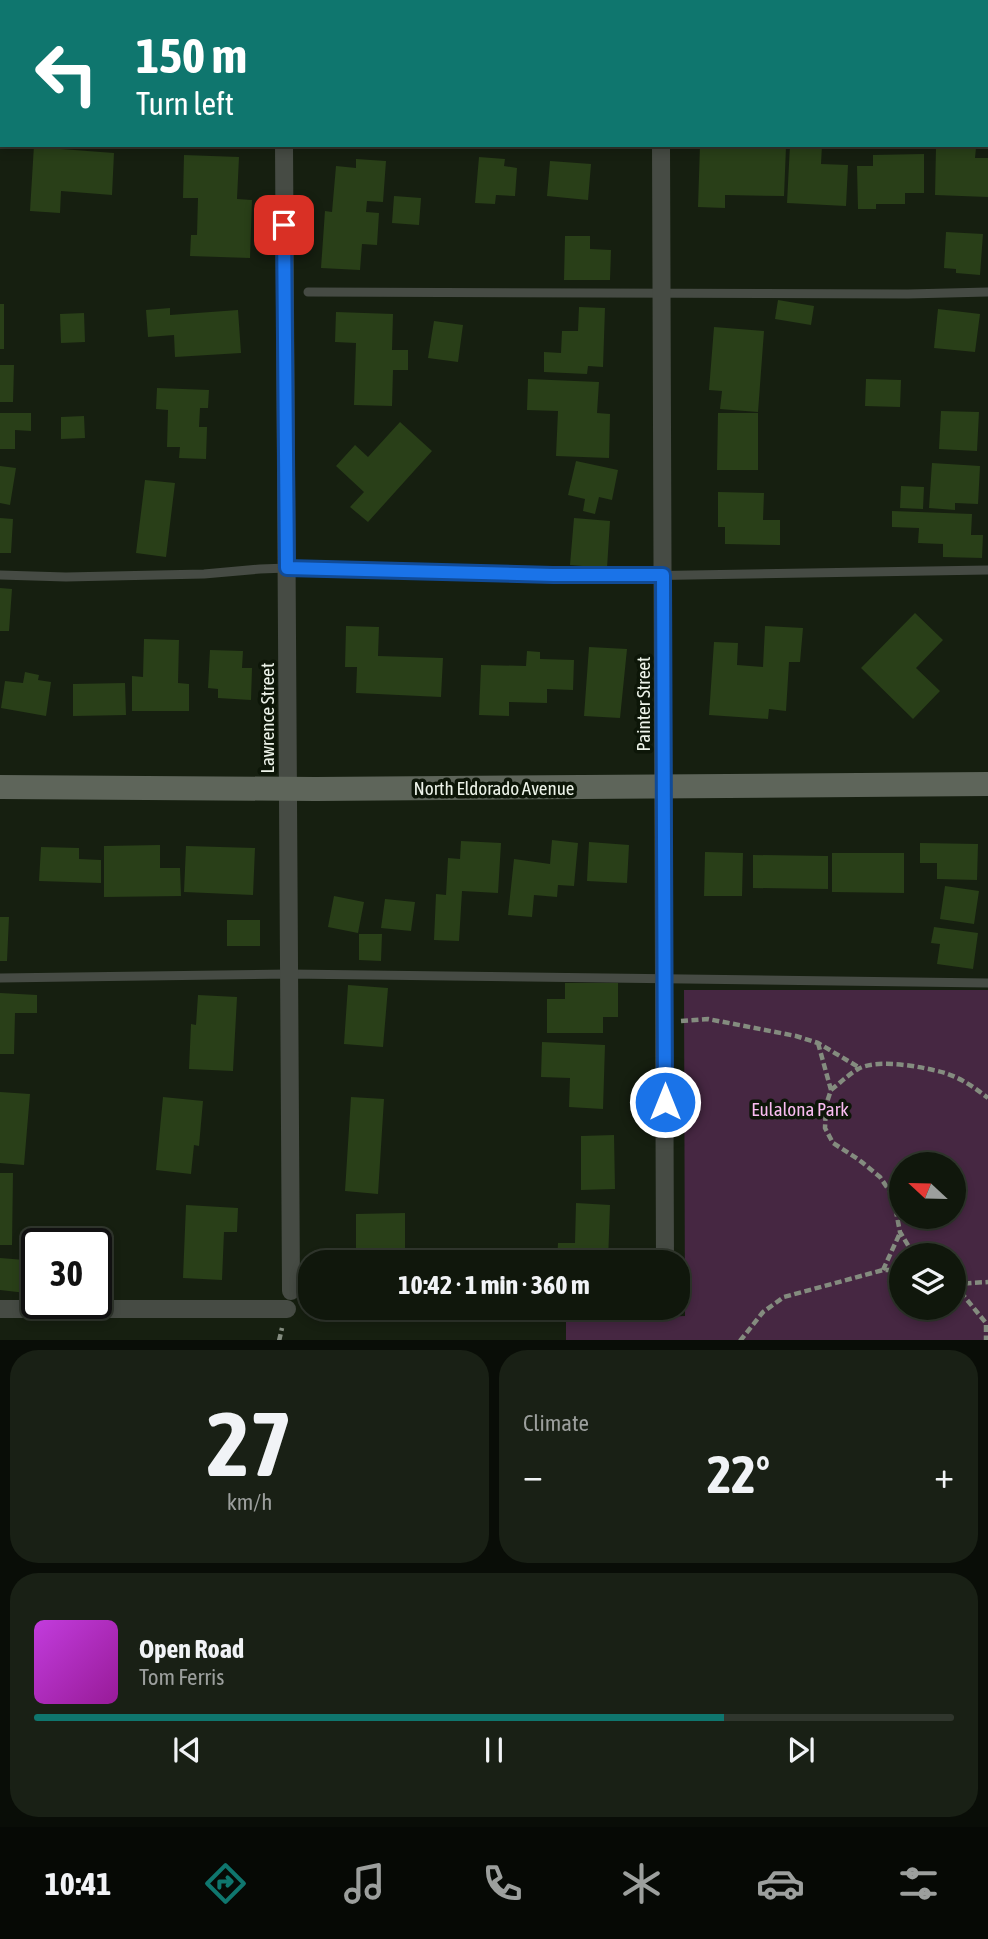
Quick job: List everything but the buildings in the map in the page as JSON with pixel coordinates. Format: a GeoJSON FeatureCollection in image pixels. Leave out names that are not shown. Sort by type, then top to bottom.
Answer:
{"type":"FeatureCollection","features":[{"type":"Feature","properties":{"kind":"street","name":"Lawrence Street"},"geometry":{"type":"LineString","coordinates":[[284,147],[291,1291]]}},
{"type":"Feature","properties":{"kind":"street","name":"Painter Street"},"geometry":{"type":"LineString","coordinates":[[661,147],[665,1250]]}},
{"type":"Feature","properties":{"kind":"street","name":"North Eldorado Avenue"},"geometry":{"type":"LineString","coordinates":[[0,787],[288,789],[988,784]]}},
{"type":"Feature","properties":{"kind":"street"},"geometry":{"type":"LineString","coordinates":[[0,1309],[287,1309]]}},
{"type":"Feature","properties":{"kind":"lane"},"geometry":{"type":"LineString","coordinates":[[308,292],[988,292]]}},
{"type":"Feature","properties":{"kind":"lane"},"geometry":{"type":"LineString","coordinates":[[0,575],[204,575],[287,568],[553,575],[988,570]]}},
{"type":"Feature","properties":{"kind":"lane"},"geometry":{"type":"LineString","coordinates":[[0,978],[289,974],[988,983]]}},
{"type":"Feature","properties":{"kind":"path"},"geometry":{"type":"LineString","coordinates":[[665,1022],[708,1019],[796,1036],[818,1043],[860,1068]]}},
{"type":"Feature","properties":{"kind":"path"},"geometry":{"type":"LineString","coordinates":[[818,1043],[831,1090],[826,1105],[825,1128],[833,1143],[880,1178],[893,1196],[900,1232],[907,1243]]}},
{"type":"Feature","properties":{"kind":"path"},"geometry":{"type":"LineString","coordinates":[[831,1090],[860,1068],[883,1064],[946,1073],[967,1083],[988,1098]]}},
{"type":"Feature","properties":{"kind":"path"},"geometry":{"type":"LineString","coordinates":[[883,1270],[900,1232]]}},
{"type":"Feature","properties":{"kind":"path"},"geometry":{"type":"LineString","coordinates":[[740,1340],[763,1312],[784,1297],[889,1270]]}},
{"type":"Feature","properties":{"kind":"path"},"geometry":{"type":"LineString","coordinates":[[966,1283],[988,1282]]}},
{"type":"Feature","properties":{"kind":"path"},"geometry":{"type":"LineString","coordinates":[[966,1297],[987,1321],[986,1340]]}},
{"type":"Feature","properties":{"kind":"green space","name":"Eulalona Park"},"geometry":{"type":"Polygon","coordinates":[[[684,990],[988,990],[988,1340],[566,1340],[566,1321],[690,1320],[690,1250],[685,1250],[684,990]]]}},
{"type":"Feature","properties":{"kind":"route"},"geometry":{"type":"LineString","coordinates":[[284,225],[287,568],[663,575],[665,1102]]}}]}
